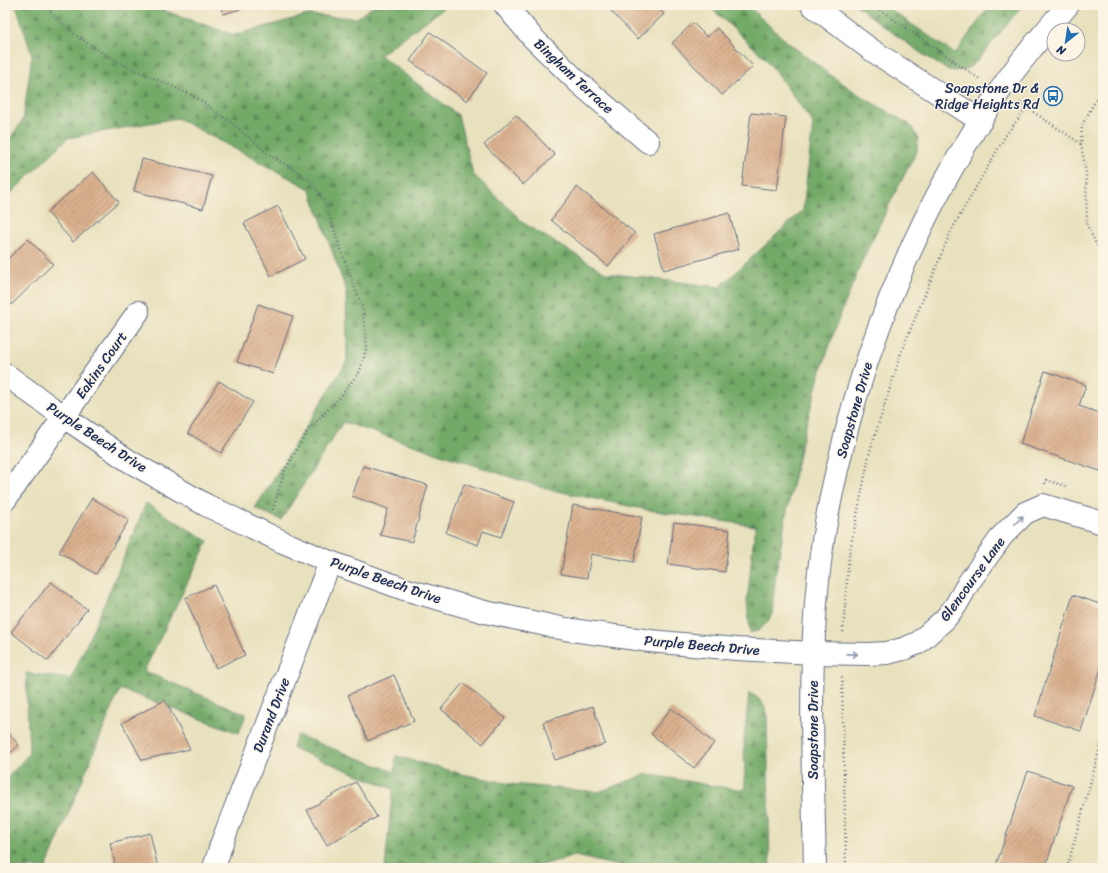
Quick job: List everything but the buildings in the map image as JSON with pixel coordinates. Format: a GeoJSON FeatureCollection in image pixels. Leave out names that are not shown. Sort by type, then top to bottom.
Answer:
{"type":"FeatureCollection","features":[{"type":"Feature","properties":{"kind":"street","name":"Bingham Terrace"},"geometry":{"type":"LineString","coordinates":[[505,5],[533,38],[578,83],[648,142]]}},
{"type":"Feature","properties":{"kind":"street"},"geometry":{"type":"LineString","coordinates":[[812,5],[870,49],[981,120]]}},
{"type":"Feature","properties":{"kind":"street","name":"Soapstone Drive"},"geometry":{"type":"LineString","coordinates":[[815,868],[812,726],[813,653],[819,569],[831,495],[850,417],[876,334],[904,263],[930,210],[981,120],[1000,91],[1048,28],[1068,5]]}},
{"type":"Feature","properties":{"kind":"street","name":"Eakins Court"},"geometry":{"type":"LineString","coordinates":[[5,500],[138,312]]}},
{"type":"Feature","properties":{"kind":"street","name":"Purple Beech Drive"},"geometry":{"type":"LineString","coordinates":[[5,374],[64,418],[129,461],[206,505],[266,534],[330,562],[404,589],[485,612],[565,629],[650,641],[736,649],[813,653]]}},
{"type":"Feature","properties":{"kind":"street","name":"Glencourse Lane"},"geometry":{"type":"LineString","coordinates":[[813,653],[887,653],[918,643],[945,620],[956,605],[969,582],[1002,536],[1025,513],[1043,505],[1103,523]]}},
{"type":"Feature","properties":{"kind":"street","name":"Durand Drive"},"geometry":{"type":"LineString","coordinates":[[214,868],[224,837],[330,562]]}},
{"type":"Feature","properties":{"kind":"path"},"geometry":{"type":"LineString","coordinates":[[46,5],[54,16],[74,34],[98,50],[126,66],[194,96],[228,120],[272,157],[292,168],[312,182],[325,203],[362,307],[366,346],[360,371],[340,397],[308,430],[285,470],[266,534]]}},
{"type":"Feature","properties":{"kind":"path"},"geometry":{"type":"LineString","coordinates":[[873,5],[981,80],[1027,107],[1081,144]]}},
{"type":"Feature","properties":{"kind":"path"},"geometry":{"type":"LineString","coordinates":[[1103,96],[1097,98],[1082,125],[1081,144],[1086,173],[1087,225],[1096,244],[1103,251]]}},
{"type":"Feature","properties":{"kind":"path"},"geometry":{"type":"LineString","coordinates":[[846,868],[842,653],[849,555],[870,452],[902,350],[951,230],[1006,135],[1027,107]]}},
{"type":"Feature","properties":{"kind":"path"},"geometry":{"type":"LineString","coordinates":[[1067,868],[1103,737]]}},
{"type":"Feature","properties":{"kind":"green space"},"geometry":{"type":"Polygon","coordinates":[[[14,5],[155,5],[160,9],[234,35],[308,15],[357,18],[375,5],[448,5],[380,55],[458,115],[473,174],[525,224],[606,273],[720,287],[803,210],[813,123],[766,59],[708,5],[747,5],[786,41],[829,74],[864,98],[909,124],[918,138],[917,151],[862,261],[838,321],[818,380],[800,449],[787,511],[776,573],[772,613],[766,624],[760,629],[750,633],[747,602],[755,526],[648,510],[547,489],[343,422],[281,520],[255,508],[347,361],[346,290],[310,189],[177,118],[68,138],[5,199],[5,145],[23,120],[32,55],[18,11],[14,5]]]}},
{"type":"Feature","properties":{"kind":"green space"},"geometry":{"type":"Polygon","coordinates":[[[856,5],[884,5],[955,54],[990,5],[1023,5],[977,61],[967,69],[955,71],[943,67],[925,56],[856,5]]]}},
{"type":"Feature","properties":{"kind":"green space"},"geometry":{"type":"Polygon","coordinates":[[[146,503],[208,541],[144,671],[246,714],[239,733],[120,689],[46,868],[5,868],[5,780],[29,754],[26,673],[71,679],[106,600],[146,503]]]}},
{"type":"Feature","properties":{"kind":"green space"},"geometry":{"type":"Polygon","coordinates":[[[749,693],[761,702],[765,708],[767,716],[770,868],[627,868],[575,856],[531,868],[385,868],[393,789],[292,748],[297,735],[395,772],[396,756],[462,774],[511,784],[598,792],[647,774],[745,790],[744,740],[749,693]]]}},
{"type":"Feature","properties":{"kind":"place","name":"Soapstone Dr & Ridge Heights Rd"},"geometry":{"type":"Point","coordinates":[1053,96]}}]}
